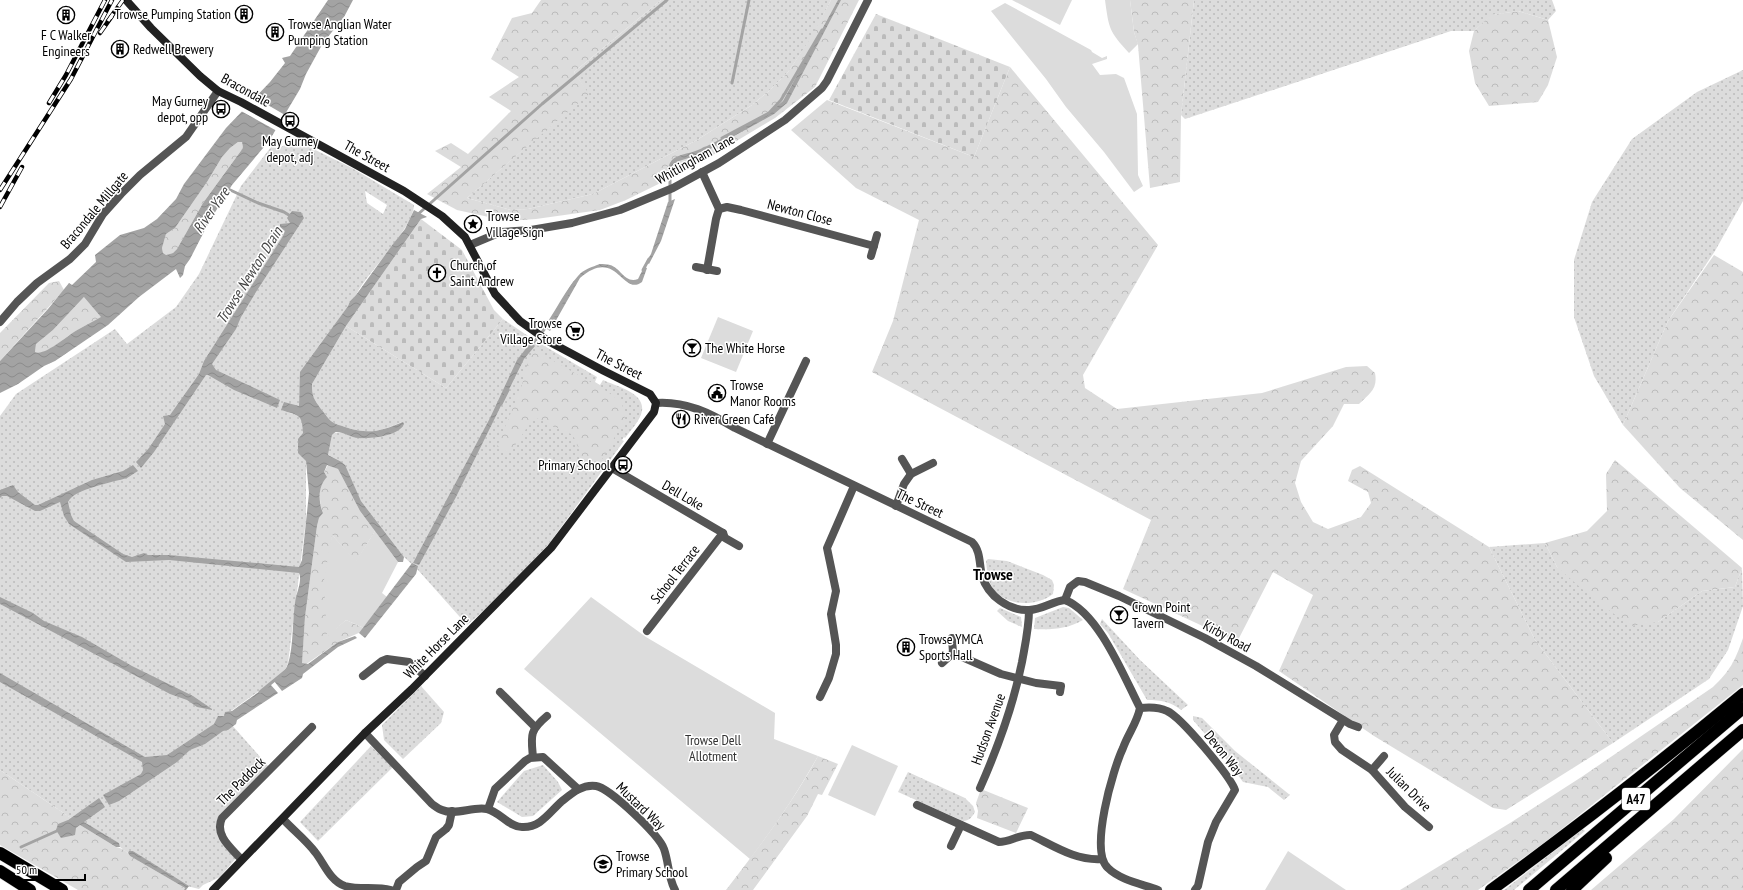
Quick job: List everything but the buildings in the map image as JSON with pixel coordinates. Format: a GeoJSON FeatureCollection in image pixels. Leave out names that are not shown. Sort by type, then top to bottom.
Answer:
{"type":"FeatureCollection","features":[{"type":"Feature","properties":{"kind":"highway","name":"A47"},"geometry":{"type":"LineString","coordinates":[[1491,890],[1586,820],[1679,747],[1743,694]]}},
{"type":"Feature","properties":{"kind":"highway","name":"A47"},"geometry":{"type":"LineString","coordinates":[[1529,890],[1743,708]]}},
{"type":"Feature","properties":{"kind":"highway","name":"A47"},"geometry":{"type":"LineString","coordinates":[[1556,890],[1743,731]]}},
{"type":"Feature","properties":{"kind":"highway","name":"A47"},"geometry":{"type":"LineString","coordinates":[[1572,890],[1743,731]]}},
{"type":"Feature","properties":{"kind":"highway"},"geometry":{"type":"LineString","coordinates":[[0,853],[62,890]]}},
{"type":"Feature","properties":{"kind":"highway"},"geometry":{"type":"LineString","coordinates":[[0,871],[30,890]]}},
{"type":"Feature","properties":{"kind":"street","name":"Bracondale"},"geometry":{"type":"LineString","coordinates":[[126,0],[151,28],[200,76],[218,91],[290,129]]}},
{"type":"Feature","properties":{"kind":"street","name":"Whitlingham Lane"},"geometry":{"type":"LineString","coordinates":[[470,245],[501,232],[531,230],[572,223],[620,210],[670,189],[738,151],[785,120],[822,88],[868,0]]}},
{"type":"Feature","properties":{"kind":"street","name":"Bracondale Millgate"},"geometry":{"type":"LineString","coordinates":[[0,322],[37,282],[70,259],[84,244],[104,214],[130,185],[186,137],[218,91]]}},
{"type":"Feature","properties":{"kind":"street","name":"The Street"},"geometry":{"type":"LineString","coordinates":[[290,129],[404,191],[458,228],[470,245],[496,294],[520,321],[548,341],[604,372],[648,392],[656,403],[671,402],[687,405],[721,420],[767,444],[972,542],[978,548],[983,578],[994,596],[1009,606],[1029,610]]}},
{"type":"Feature","properties":{"kind":"street"},"geometry":{"type":"LineString","coordinates":[[702,172],[719,209],[707,270]]}},
{"type":"Feature","properties":{"kind":"street","name":"Newton Close"},"geometry":{"type":"LineString","coordinates":[[719,209],[728,207],[741,210],[874,246]]}},
{"type":"Feature","properties":{"kind":"street"},"geometry":{"type":"LineString","coordinates":[[871,256],[877,235]]}},
{"type":"Feature","properties":{"kind":"street"},"geometry":{"type":"LineString","coordinates":[[696,267],[717,271]]}},
{"type":"Feature","properties":{"kind":"street"},"geometry":{"type":"LineString","coordinates":[[767,444],[806,361]]}},
{"type":"Feature","properties":{"kind":"street","name":"White Horse Lane"},"geometry":{"type":"LineString","coordinates":[[213,890],[241,859],[283,819],[365,733],[425,676],[551,548],[654,412],[656,403]]}},
{"type":"Feature","properties":{"kind":"street"},"geometry":{"type":"LineString","coordinates":[[902,459],[911,474]]}},
{"type":"Feature","properties":{"kind":"street"},"geometry":{"type":"LineString","coordinates":[[896,506],[904,484],[911,474],[933,463]]}},
{"type":"Feature","properties":{"kind":"street","name":"Dell Loke"},"geometry":{"type":"LineString","coordinates":[[612,468],[723,533],[725,538],[739,546]]}},
{"type":"Feature","properties":{"kind":"street"},"geometry":{"type":"LineString","coordinates":[[820,698],[829,678],[836,654],[831,614],[836,590],[827,548],[854,486]]}},
{"type":"Feature","properties":{"kind":"street","name":"School Terrace"},"geometry":{"type":"LineString","coordinates":[[647,631],[723,533]]}},
{"type":"Feature","properties":{"kind":"street","name":"Kirby Road"},"geometry":{"type":"LineString","coordinates":[[1065,600],[1070,587],[1078,581],[1085,582],[1118,596],[1205,638],[1250,663],[1343,720],[1358,727]]}},
{"type":"Feature","properties":{"kind":"street"},"geometry":{"type":"LineString","coordinates":[[1029,610],[1065,600],[1073,604],[1096,628],[1105,640],[1140,708],[1139,716],[1121,752],[1107,799],[1102,821],[1100,849],[1102,859],[1107,868],[1119,876],[1158,890]]}},
{"type":"Feature","properties":{"kind":"street","name":"Hudson Avenue"},"geometry":{"type":"LineString","coordinates":[[980,788],[1006,726],[1019,679],[1028,632],[1029,610]]}},
{"type":"Feature","properties":{"kind":"street"},"geometry":{"type":"LineString","coordinates":[[942,663],[953,653],[952,638]]}},
{"type":"Feature","properties":{"kind":"street","name":"Hudson Avenue"},"geometry":{"type":"LineString","coordinates":[[953,653],[989,670],[1019,679],[1061,686],[1060,692]]}},
{"type":"Feature","properties":{"kind":"street"},"geometry":{"type":"LineString","coordinates":[[363,676],[382,661],[387,659],[409,662],[425,676]]}},
{"type":"Feature","properties":{"kind":"street"},"geometry":{"type":"LineString","coordinates":[[500,692],[535,727]]}},
{"type":"Feature","properties":{"kind":"street","name":"Devon Way"},"geometry":{"type":"LineString","coordinates":[[1140,708],[1157,708],[1168,711],[1209,753],[1232,782],[1235,790],[1216,822],[1211,835],[1198,886],[1195,890]]}},
{"type":"Feature","properties":{"kind":"street"},"geometry":{"type":"LineString","coordinates":[[533,757],[532,735],[535,727],[547,716]]}},
{"type":"Feature","properties":{"kind":"street","name":"Julian Drive"},"geometry":{"type":"LineString","coordinates":[[1343,720],[1334,735],[1335,742],[1342,750],[1372,770],[1405,807],[1429,827]]}},
{"type":"Feature","properties":{"kind":"street","name":"The Paddock"},"geometry":{"type":"LineString","coordinates":[[241,859],[222,837],[219,830],[222,818],[312,727]]}},
{"type":"Feature","properties":{"kind":"street"},"geometry":{"type":"LineString","coordinates":[[365,733],[432,804],[443,811],[488,809],[514,826],[534,826],[542,822],[554,808],[578,789],[543,757],[533,757],[525,761],[495,789],[488,809]]}},
{"type":"Feature","properties":{"kind":"street","name":"Julian Drive"},"geometry":{"type":"LineString","coordinates":[[1372,770],[1384,756]]}},
{"type":"Feature","properties":{"kind":"street","name":"Mustard Way"},"geometry":{"type":"LineString","coordinates":[[578,789],[596,786],[603,788],[613,795],[655,835],[664,849],[670,880],[675,890]]}},
{"type":"Feature","properties":{"kind":"street"},"geometry":{"type":"LineString","coordinates":[[917,805],[999,842],[1031,835],[1078,857],[1091,860],[1102,859]]}},
{"type":"Feature","properties":{"kind":"street"},"geometry":{"type":"LineString","coordinates":[[396,890],[399,882],[426,861],[436,837],[449,825],[452,811]]}},
{"type":"Feature","properties":{"kind":"street"},"geometry":{"type":"LineString","coordinates":[[283,819],[315,852],[323,865],[338,882],[345,886],[355,888],[385,888],[391,890]]}},
{"type":"Feature","properties":{"kind":"street"},"geometry":{"type":"LineString","coordinates":[[951,846],[961,825]]}},
{"type":"Feature","properties":{"kind":"green space"},"geometry":{"type":"Polygon","coordinates":[[[541,0],[661,0],[574,72],[589,94],[467,198],[511,210],[528,209],[593,194],[697,140],[752,105],[788,72],[810,39],[831,0],[859,0],[815,87],[775,118],[693,167],[626,200],[600,210],[536,219],[507,221],[457,210],[427,194],[461,167],[435,151],[451,143],[468,154],[511,111],[489,97],[519,77],[491,59],[512,18],[532,13],[541,0]]]}},
{"type":"Feature","properties":{"kind":"green space"},"geometry":{"type":"Polygon","coordinates":[[[661,0],[831,0],[812,37],[788,72],[752,105],[697,140],[593,194],[528,209],[511,210],[467,198],[588,94],[574,72],[661,0]]]}},
{"type":"Feature","properties":{"kind":"green space"},"geometry":{"type":"Polygon","coordinates":[[[1012,0],[1072,0],[1060,25],[1012,0]]]}},
{"type":"Feature","properties":{"kind":"green space"},"geometry":{"type":"Polygon","coordinates":[[[1105,0],[1130,0],[1134,32],[1138,44],[1129,53],[1117,40],[1111,29],[1105,0]]]}},
{"type":"Feature","properties":{"kind":"green space"},"geometry":{"type":"Polygon","coordinates":[[[1130,0],[1194,0],[1181,115],[1180,182],[1150,188],[1138,45],[1134,32],[1130,0]]]}},
{"type":"Feature","properties":{"kind":"green space"},"geometry":{"type":"Polygon","coordinates":[[[1194,0],[1552,0],[1556,11],[1548,20],[1518,11],[1492,15],[1474,31],[1451,31],[1185,119],[1181,115],[1194,0]]]}},
{"type":"Feature","properties":{"kind":"green space"},"geometry":{"type":"Polygon","coordinates":[[[1005,3],[1091,50],[1102,58],[1107,56],[1107,59],[1092,64],[1100,75],[1116,74],[1124,78],[1137,114],[1138,175],[1143,186],[1134,192],[1104,152],[1066,107],[1046,79],[991,11],[1005,3]]]}},
{"type":"Feature","properties":{"kind":"green space"},"geometry":{"type":"Polygon","coordinates":[[[1518,11],[1548,20],[1557,57],[1548,85],[1538,102],[1489,106],[1475,83],[1469,51],[1474,31],[1491,15],[1518,11]]]}},
{"type":"Feature","properties":{"kind":"green space"},"geometry":{"type":"Polygon","coordinates":[[[876,14],[1010,67],[974,157],[829,100],[876,14]]]}},
{"type":"Feature","properties":{"kind":"green space"},"geometry":{"type":"Polygon","coordinates":[[[1010,67],[1158,245],[1083,375],[1085,388],[1117,409],[1262,393],[1346,367],[1367,366],[1375,373],[1376,378],[1374,387],[1370,394],[1359,404],[1344,404],[1333,426],[1301,461],[1295,483],[1301,502],[1313,522],[1328,529],[1361,517],[1371,503],[1368,492],[1348,481],[1352,470],[1360,466],[1489,547],[1535,640],[1613,743],[1506,810],[1493,808],[1374,736],[1279,671],[1313,595],[1273,572],[1237,642],[1123,589],[1151,520],[872,372],[893,321],[919,220],[856,188],[791,130],[827,100],[974,157],[1010,67]]]}},
{"type":"Feature","properties":{"kind":"green space"},"geometry":{"type":"Polygon","coordinates":[[[1743,70],[1743,201],[1715,251],[1668,321],[1623,425],[1594,376],[1574,317],[1574,260],[1592,202],[1632,139],[1697,92],[1743,70]]]}},
{"type":"Feature","properties":{"kind":"green space"},"geometry":{"type":"Polygon","coordinates":[[[295,140],[352,168],[414,205],[412,215],[398,238],[350,301],[301,372],[299,407],[281,410],[299,416],[302,420],[306,461],[306,520],[288,663],[284,673],[224,716],[269,767],[218,819],[237,857],[220,877],[203,885],[199,889],[187,886],[133,851],[128,853],[120,847],[119,843],[83,822],[99,798],[71,818],[0,770],[0,416],[16,394],[115,329],[127,344],[176,307],[199,274],[241,186],[271,147],[279,148],[295,140]],[[365,191],[367,203],[383,214],[387,205],[365,191]]]}},
{"type":"Feature","properties":{"kind":"green space"},"geometry":{"type":"Polygon","coordinates":[[[238,142],[242,142],[243,148],[203,203],[177,249],[173,253],[166,255],[163,253],[162,248],[166,234],[175,228],[207,182],[222,157],[238,142]]]}},
{"type":"Feature","properties":{"kind":"green space"},"geometry":{"type":"Polygon","coordinates":[[[421,219],[462,250],[494,310],[503,319],[446,388],[346,326],[421,219]]]}},
{"type":"Feature","properties":{"kind":"green space"},"geometry":{"type":"Polygon","coordinates":[[[1714,255],[1743,272],[1743,540],[1680,488],[1623,425],[1668,321],[1714,255]]]}},
{"type":"Feature","properties":{"kind":"green space"},"geometry":{"type":"Polygon","coordinates":[[[59,281],[64,290],[0,361],[0,333],[49,283],[59,281]]]}},
{"type":"Feature","properties":{"kind":"green space"},"geometry":{"type":"Polygon","coordinates":[[[85,296],[102,317],[77,330],[47,350],[38,354],[35,352],[36,344],[53,330],[85,296]]]}},
{"type":"Feature","properties":{"kind":"green space"},"geometry":{"type":"Polygon","coordinates":[[[718,317],[753,331],[736,372],[701,358],[718,317]]]}},
{"type":"Feature","properties":{"kind":"green space"},"geometry":{"type":"Polygon","coordinates":[[[503,319],[531,338],[597,377],[595,382],[600,385],[603,380],[634,394],[642,404],[642,411],[635,425],[622,440],[624,441],[548,545],[488,607],[467,625],[418,570],[404,557],[361,501],[340,461],[328,455],[332,435],[335,433],[341,433],[356,438],[371,438],[386,432],[402,422],[381,430],[361,431],[332,422],[314,398],[312,384],[346,326],[446,388],[503,319]]]}},
{"type":"Feature","properties":{"kind":"green space"},"geometry":{"type":"Polygon","coordinates":[[[536,351],[608,392],[622,403],[625,419],[596,470],[584,462],[573,435],[534,417],[510,453],[497,447],[522,385],[529,358],[536,351]]]}},
{"type":"Feature","properties":{"kind":"green space"},"geometry":{"type":"Polygon","coordinates":[[[1615,460],[1742,568],[1735,587],[1702,591],[1658,622],[1630,626],[1589,595],[1557,567],[1545,543],[1587,531],[1607,511],[1606,474],[1615,460]]]}},
{"type":"Feature","properties":{"kind":"green space"},"geometry":{"type":"Polygon","coordinates":[[[328,465],[338,469],[360,511],[375,531],[356,562],[332,535],[327,636],[346,620],[364,628],[361,632],[338,642],[305,665],[302,663],[302,660],[305,617],[317,526],[319,518],[323,513],[320,501],[320,488],[323,475],[328,465]]]}},
{"type":"Feature","properties":{"kind":"green space"},"geometry":{"type":"Polygon","coordinates":[[[375,531],[398,562],[382,593],[387,597],[364,628],[346,620],[327,637],[324,580],[332,535],[356,561],[375,531]]]}},
{"type":"Feature","properties":{"kind":"green space"},"geometry":{"type":"Polygon","coordinates":[[[1545,543],[1557,567],[1658,622],[1702,591],[1735,587],[1742,568],[1743,606],[1728,650],[1709,679],[1613,743],[1535,640],[1489,547],[1545,543]]]}},
{"type":"Feature","properties":{"kind":"green space"},"geometry":{"type":"Polygon","coordinates":[[[988,559],[1007,561],[1043,575],[1052,580],[1054,585],[1053,594],[1046,599],[1028,603],[1010,601],[1002,597],[995,591],[990,583],[986,561],[988,559]]]}},
{"type":"Feature","properties":{"kind":"green space","name":"Trowse Dell Allotment"},"geometry":{"type":"Polygon","coordinates":[[[591,597],[646,637],[775,713],[774,739],[818,756],[786,809],[750,859],[524,669],[591,597]]]}},
{"type":"Feature","properties":{"kind":"green space"},"geometry":{"type":"Polygon","coordinates":[[[1063,607],[1069,608],[1083,620],[1059,628],[1034,629],[1035,618],[1063,607]]]}},
{"type":"Feature","properties":{"kind":"green space"},"geometry":{"type":"Polygon","coordinates":[[[1000,608],[1021,617],[1022,627],[1008,621],[997,611],[1000,608]]]}},
{"type":"Feature","properties":{"kind":"green space"},"geometry":{"type":"Polygon","coordinates":[[[1102,619],[1140,660],[1188,705],[1181,710],[1166,702],[1147,700],[1108,633],[1100,624],[1102,619]]]}},
{"type":"Feature","properties":{"kind":"green space"},"geometry":{"type":"Polygon","coordinates":[[[1743,638],[1743,685],[1544,843],[1478,890],[1400,890],[1510,823],[1583,776],[1713,687],[1724,676],[1731,665],[1743,638]]]}},
{"type":"Feature","properties":{"kind":"green space"},"geometry":{"type":"Polygon","coordinates":[[[421,686],[444,712],[441,723],[403,759],[384,740],[382,725],[421,686]]]}},
{"type":"Feature","properties":{"kind":"green space"},"geometry":{"type":"Polygon","coordinates":[[[1193,716],[1202,718],[1235,751],[1290,795],[1284,800],[1268,787],[1243,782],[1223,755],[1222,749],[1217,743],[1211,741],[1193,720],[1193,716]]]}},
{"type":"Feature","properties":{"kind":"green space"},"geometry":{"type":"Polygon","coordinates":[[[852,745],[898,766],[875,816],[828,795],[852,745]]]}},
{"type":"Feature","properties":{"kind":"green space"},"geometry":{"type":"Polygon","coordinates":[[[371,746],[393,767],[318,841],[300,822],[371,746]]]}},
{"type":"Feature","properties":{"kind":"green space"},"geometry":{"type":"Polygon","coordinates":[[[1743,749],[1743,890],[1591,890],[1674,819],[1743,749]]]}},
{"type":"Feature","properties":{"kind":"green space"},"geometry":{"type":"Polygon","coordinates":[[[818,756],[838,764],[822,795],[818,794],[807,816],[753,890],[726,890],[786,808],[818,756]]]}},
{"type":"Feature","properties":{"kind":"green space"},"geometry":{"type":"Polygon","coordinates":[[[543,765],[558,782],[562,790],[533,816],[522,817],[497,802],[524,771],[543,765]]]}},
{"type":"Feature","properties":{"kind":"green space"},"geometry":{"type":"Polygon","coordinates":[[[0,770],[71,818],[68,820],[76,828],[80,825],[116,847],[124,850],[130,856],[185,888],[184,890],[78,890],[0,845],[0,770]]]}},
{"type":"Feature","properties":{"kind":"green space"},"geometry":{"type":"Polygon","coordinates":[[[908,772],[965,798],[973,806],[975,812],[973,816],[963,821],[898,792],[908,772]]]}},
{"type":"Feature","properties":{"kind":"green space"},"geometry":{"type":"Polygon","coordinates":[[[981,789],[1028,808],[1016,833],[977,818],[978,811],[976,803],[981,789]]]}},
{"type":"Feature","properties":{"kind":"green space"},"geometry":{"type":"Polygon","coordinates":[[[1583,829],[1585,831],[1514,890],[1504,890],[1583,829]]]}},
{"type":"Feature","properties":{"kind":"green space"},"geometry":{"type":"Polygon","coordinates":[[[1288,851],[1346,890],[1265,890],[1288,851]]]}},
{"type":"Feature","properties":{"kind":"water","name":"River Yare"},"geometry":{"type":"Polygon","coordinates":[[[328,0],[353,0],[344,17],[323,43],[306,74],[300,89],[269,141],[232,185],[209,222],[185,266],[183,275],[180,278],[176,269],[139,297],[108,325],[55,361],[44,366],[18,384],[0,393],[0,361],[48,309],[69,283],[72,285],[96,262],[95,255],[120,235],[144,228],[157,219],[176,199],[184,184],[226,128],[270,82],[285,63],[282,58],[290,56],[328,0]],[[238,142],[222,157],[207,182],[175,228],[166,234],[162,248],[163,253],[166,255],[173,253],[177,249],[203,203],[243,148],[242,142],[238,142]],[[84,297],[53,330],[36,344],[35,352],[39,353],[50,348],[101,317],[84,297]]]}},
{"type":"Feature","properties":{"kind":"water"},"geometry":{"type":"Polygon","coordinates":[[[838,0],[841,0],[787,103],[774,114],[701,154],[679,161],[672,171],[673,178],[668,181],[668,167],[674,158],[702,148],[734,132],[766,114],[783,101],[838,0]]]}},
{"type":"Feature","properties":{"kind":"water"},"geometry":{"type":"Polygon","coordinates":[[[675,199],[661,241],[649,264],[646,262],[651,254],[668,202],[675,199]]]}},
{"type":"Feature","properties":{"kind":"water"},"geometry":{"type":"Polygon","coordinates":[[[414,210],[427,217],[421,219],[346,326],[312,384],[314,398],[332,422],[361,431],[375,431],[403,422],[404,424],[397,431],[384,436],[355,438],[335,432],[332,435],[328,455],[345,465],[361,501],[404,557],[403,562],[398,562],[360,511],[338,469],[327,465],[324,472],[327,477],[320,489],[320,504],[323,513],[319,518],[317,526],[305,617],[302,663],[308,664],[338,642],[355,636],[357,638],[338,647],[303,674],[302,678],[282,691],[274,681],[285,669],[290,657],[296,597],[300,581],[299,573],[169,560],[126,562],[69,524],[64,516],[60,502],[40,511],[35,511],[7,496],[2,496],[0,498],[0,490],[13,485],[18,492],[35,505],[38,505],[92,480],[123,471],[133,465],[138,471],[127,478],[85,490],[71,497],[68,502],[74,521],[123,554],[132,557],[144,553],[148,555],[169,555],[299,567],[302,560],[309,493],[306,461],[298,453],[298,439],[303,433],[303,427],[298,416],[281,410],[284,402],[299,406],[300,372],[348,306],[350,301],[405,229],[414,210]]]}},
{"type":"Feature","properties":{"kind":"water"},"geometry":{"type":"Polygon","coordinates":[[[292,211],[301,212],[304,218],[256,292],[241,317],[236,329],[212,364],[216,370],[280,400],[277,408],[234,390],[206,375],[154,452],[141,468],[136,462],[149,448],[165,424],[163,416],[170,415],[199,374],[204,361],[283,236],[285,231],[280,227],[280,224],[290,223],[287,218],[292,211]]]}},
{"type":"Feature","properties":{"kind":"water"},"geometry":{"type":"Polygon","coordinates":[[[600,264],[608,264],[617,269],[626,278],[634,280],[638,279],[644,267],[647,268],[642,282],[635,285],[629,283],[611,269],[602,267],[592,270],[580,278],[550,331],[544,327],[554,315],[569,288],[578,276],[585,270],[600,264]]]}},
{"type":"Feature","properties":{"kind":"water"},"geometry":{"type":"Polygon","coordinates":[[[531,342],[535,346],[524,359],[456,497],[419,565],[413,563],[490,418],[517,360],[531,342]]]}},
{"type":"Feature","properties":{"kind":"water"},"geometry":{"type":"Polygon","coordinates":[[[412,563],[418,566],[416,574],[365,638],[359,633],[412,563]]]}},
{"type":"Feature","properties":{"kind":"water"},"geometry":{"type":"Polygon","coordinates":[[[0,597],[33,613],[44,621],[82,637],[132,666],[193,696],[212,710],[197,707],[187,700],[170,694],[0,604],[0,597]]]}},
{"type":"Feature","properties":{"kind":"water"},"geometry":{"type":"Polygon","coordinates":[[[0,673],[145,757],[167,755],[214,724],[218,716],[224,716],[225,712],[232,711],[270,684],[278,693],[237,720],[236,724],[228,730],[223,731],[205,744],[190,750],[177,762],[119,801],[109,805],[103,795],[141,774],[143,770],[142,762],[0,682],[0,673]]]}},
{"type":"Feature","properties":{"kind":"water"},"geometry":{"type":"Polygon","coordinates":[[[99,798],[105,807],[84,822],[119,843],[120,847],[116,847],[80,825],[76,828],[75,835],[61,838],[56,830],[58,824],[68,820],[99,798]]]}},
{"type":"Feature","properties":{"kind":"water"},"geometry":{"type":"Polygon","coordinates":[[[129,851],[133,851],[189,886],[186,890],[184,890],[185,888],[130,856],[128,853],[129,851]]]}},
{"type":"Feature","properties":{"kind":"pier"},"geometry":{"type":"Polygon","coordinates":[[[254,97],[285,115],[277,131],[241,111],[254,97]]]}},
{"type":"Feature","properties":{"kind":"waterway"},"geometry":{"type":"LineString","coordinates":[[416,216],[542,104],[667,0]]}},
{"type":"Feature","properties":{"kind":"waterway"},"geometry":{"type":"LineString","coordinates":[[732,83],[749,0]]}},
{"type":"Feature","properties":{"kind":"waterway"},"geometry":{"type":"LineString","coordinates":[[722,138],[769,113],[781,100],[822,30]]}},
{"type":"Feature","properties":{"kind":"waterway"},"geometry":{"type":"LineString","coordinates":[[670,177],[670,203]]}},
{"type":"Feature","properties":{"kind":"waterway","name":"Trowse Newton Drain"},"geometry":{"type":"LineString","coordinates":[[226,188],[258,203],[284,212],[292,217]]}},
{"type":"Feature","properties":{"kind":"waterway"},"geometry":{"type":"LineString","coordinates":[[643,270],[649,259]]}},
{"type":"Feature","properties":{"kind":"waterway"},"geometry":{"type":"LineString","coordinates":[[530,346],[543,331],[575,282]]}},
{"type":"Feature","properties":{"kind":"waterway"},"geometry":{"type":"LineString","coordinates":[[501,404],[508,390]]}},
{"type":"Feature","properties":{"kind":"waterway"},"geometry":{"type":"LineString","coordinates":[[260,692],[287,670]]}},
{"type":"Feature","properties":{"kind":"waterway"},"geometry":{"type":"LineString","coordinates":[[21,847],[59,830]]}},
{"type":"Feature","properties":{"kind":"railway"},"geometry":{"type":"LineString","coordinates":[[49,103],[66,75],[105,0]]}},
{"type":"Feature","properties":{"kind":"railway"},"geometry":{"type":"LineString","coordinates":[[0,190],[71,79],[112,0]]}},
{"type":"Feature","properties":{"kind":"railway"},"geometry":{"type":"LineString","coordinates":[[108,21],[123,0]]}},
{"type":"Feature","properties":{"kind":"railway"},"geometry":{"type":"LineString","coordinates":[[100,33],[112,16]]}},
{"type":"Feature","properties":{"kind":"railway"},"geometry":{"type":"LineString","coordinates":[[0,207],[22,167]]}},
{"type":"Feature","properties":{"kind":"place","name":"Trowse Pumping Station"},"geometry":{"type":"Point","coordinates":[244,14]}},
{"type":"Feature","properties":{"kind":"place","name":"F C Walker Engineers"},"geometry":{"type":"Point","coordinates":[66,15]}},
{"type":"Feature","properties":{"kind":"place","name":"Trowse Anglian Water Pumping Station"},"geometry":{"type":"Point","coordinates":[275,32]}},
{"type":"Feature","properties":{"kind":"place","name":"Redwell Brewery"},"geometry":{"type":"Point","coordinates":[120,49]}},
{"type":"Feature","properties":{"kind":"place","name":"May Gurney depot, opp"},"geometry":{"type":"Point","coordinates":[221,109]}},
{"type":"Feature","properties":{"kind":"place","name":"May Gurney depot, adj"},"geometry":{"type":"Point","coordinates":[290,121]}},
{"type":"Feature","properties":{"kind":"place","name":"Trowse Village Sign"},"geometry":{"type":"Point","coordinates":[473,224]}},
{"type":"Feature","properties":{"kind":"place","name":"Church of Saint Andrew"},"geometry":{"type":"Point","coordinates":[437,273]}},
{"type":"Feature","properties":{"kind":"place","name":"Trowse Village Store"},"geometry":{"type":"Point","coordinates":[575,331]}},
{"type":"Feature","properties":{"kind":"place","name":"The White Horse"},"geometry":{"type":"Point","coordinates":[692,348]}},
{"type":"Feature","properties":{"kind":"place","name":"Trowse Manor Rooms"},"geometry":{"type":"Point","coordinates":[717,393]}},
{"type":"Feature","properties":{"kind":"place","name":"River Green Café"},"geometry":{"type":"Point","coordinates":[681,419]}},
{"type":"Feature","properties":{"kind":"place","name":"Primary School"},"geometry":{"type":"Point","coordinates":[623,465]}},
{"type":"Feature","properties":{"kind":"place","name":"Crown Point Tavern"},"geometry":{"type":"Point","coordinates":[1119,615]}},
{"type":"Feature","properties":{"kind":"place","name":"Trowse YMCA Sports Hall"},"geometry":{"type":"Point","coordinates":[906,647]}},
{"type":"Feature","properties":{"kind":"place","name":"Trowse Primary School"},"geometry":{"type":"Point","coordinates":[603,864]}},
{"type":"Feature","properties":{"kind":"district","name":"Trowse"},"geometry":{"type":"Point","coordinates":[993,574]}}]}
